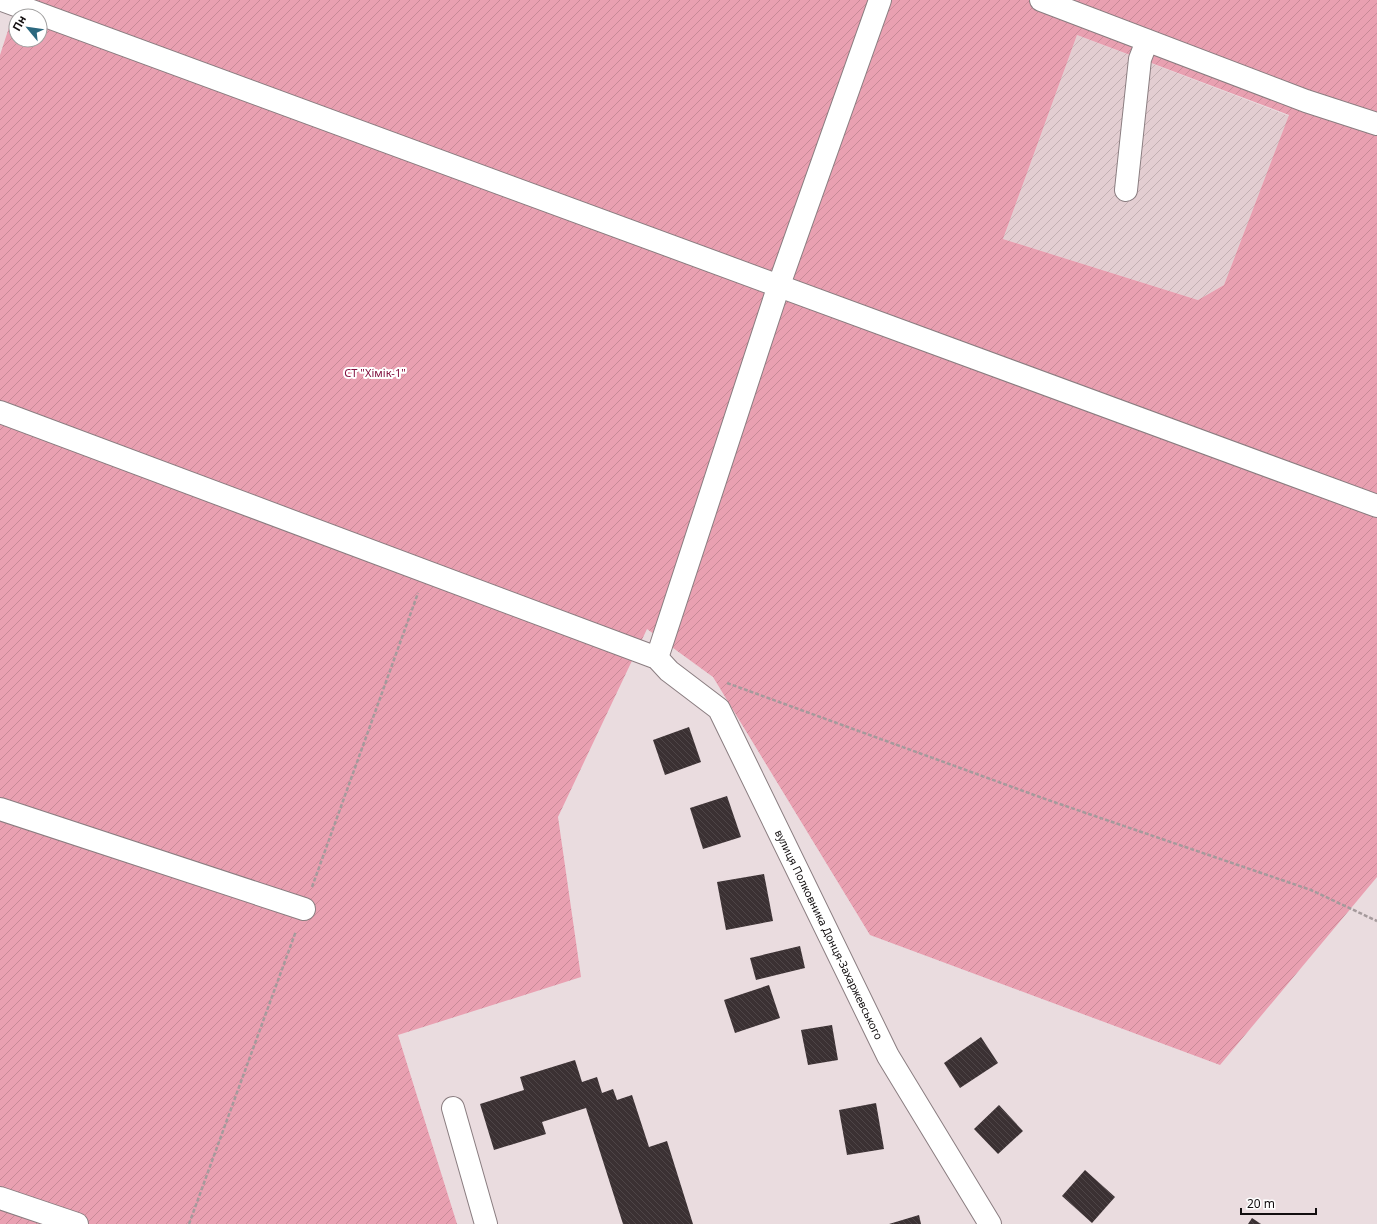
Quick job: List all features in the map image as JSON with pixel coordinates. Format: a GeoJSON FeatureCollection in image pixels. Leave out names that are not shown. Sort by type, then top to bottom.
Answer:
{"type":"FeatureCollection","features":[{"type":"Feature","properties":{"kind":"street"},"geometry":{"type":"LineString","coordinates":[[2,0],[1377,506]]}},
{"type":"Feature","properties":{"kind":"street"},"geometry":{"type":"LineString","coordinates":[[0,412],[657,658],[779,285],[880,0]]}},
{"type":"Feature","properties":{"kind":"street"},"geometry":{"type":"LineString","coordinates":[[1041,0],[1306,101],[1377,124]]}},
{"type":"Feature","properties":{"kind":"street"},"geometry":{"type":"LineString","coordinates":[[1126,190],[1140,59],[1147,40]]}},
{"type":"Feature","properties":{"kind":"street","name":"вулиця Полковника Донця-Захаржевського"},"geometry":{"type":"LineString","coordinates":[[657,658],[669,671],[719,709],[888,1056],[990,1224]]}},
{"type":"Feature","properties":{"kind":"street"},"geometry":{"type":"LineString","coordinates":[[0,809],[304,909]]}},
{"type":"Feature","properties":{"kind":"street"},"geometry":{"type":"LineString","coordinates":[[453,1108],[486,1224]]}},
{"type":"Feature","properties":{"kind":"street"},"geometry":{"type":"LineString","coordinates":[[0,1198],[77,1224]]}},
{"type":"Feature","properties":{"kind":"path"},"geometry":{"type":"LineString","coordinates":[[723,682],[1041,797],[1311,890],[1377,921]]}},
{"type":"Feature","properties":{"kind":"shaded area"},"geometry":{"type":"Polygon","coordinates":[[[1077,35],[1289,116],[1224,285],[1198,300],[1003,239],[1077,35]]]}},
{"type":"Feature","properties":{"kind":"green space","name":"СТ \"Хімік-1\""},"geometry":{"type":"Polygon","coordinates":[[[18,0],[1377,0],[1377,877],[1220,1065],[870,935],[713,677],[647,629],[558,817],[581,977],[398,1035],[457,1224],[0,1224],[0,55],[8,31],[8,48],[48,48],[48,8],[15,8],[18,0]],[[1077,35],[1003,239],[1198,300],[1224,285],[1289,115],[1077,35]]]}},
{"type":"Feature","properties":{"kind":"building"},"geometry":{"type":"Polygon","coordinates":[[[689,727],[701,762],[665,775],[653,740],[689,727]]]}},
{"type":"Feature","properties":{"kind":"building"},"geometry":{"type":"Polygon","coordinates":[[[727,796],[741,837],[703,849],[690,808],[727,796]]]}},
{"type":"Feature","properties":{"kind":"building"},"geometry":{"type":"Polygon","coordinates":[[[764,874],[773,921],[726,930],[717,882],[764,874]]]}},
{"type":"Feature","properties":{"kind":"building"},"geometry":{"type":"Polygon","coordinates":[[[800,946],[805,968],[756,980],[750,958],[800,946]]]}},
{"type":"Feature","properties":{"kind":"building"},"geometry":{"type":"Polygon","coordinates":[[[769,985],[780,1018],[735,1033],[724,1000],[769,985]]]}},
{"type":"Feature","properties":{"kind":"building"},"geometry":{"type":"Polygon","coordinates":[[[832,1025],[838,1060],[808,1065],[801,1030],[832,1025]]]}},
{"type":"Feature","properties":{"kind":"building"},"geometry":{"type":"Polygon","coordinates":[[[981,1037],[998,1063],[960,1088],[944,1063],[981,1037]]]}},
{"type":"Feature","properties":{"kind":"building"},"geometry":{"type":"Polygon","coordinates":[[[575,1060],[582,1082],[597,1077],[602,1093],[613,1089],[617,1100],[632,1095],[649,1147],[667,1141],[693,1224],[623,1224],[586,1108],[542,1122],[546,1134],[494,1150],[480,1104],[524,1090],[520,1077],[575,1060]]]}},
{"type":"Feature","properties":{"kind":"building"},"geometry":{"type":"Polygon","coordinates":[[[876,1103],[884,1149],[847,1155],[839,1110],[876,1103]]]}},
{"type":"Feature","properties":{"kind":"building"},"geometry":{"type":"Polygon","coordinates":[[[999,1105],[1023,1131],[998,1154],[974,1129],[999,1105]]]}},
{"type":"Feature","properties":{"kind":"building"},"geometry":{"type":"Polygon","coordinates":[[[1085,1170],[1115,1197],[1092,1223],[1062,1196],[1085,1170]]]}},
{"type":"Feature","properties":{"kind":"building"},"geometry":{"type":"Polygon","coordinates":[[[919,1215],[921,1224],[889,1224],[919,1215]]]}},
{"type":"Feature","properties":{"kind":"building"},"geometry":{"type":"Polygon","coordinates":[[[1252,1218],[1261,1224],[1248,1224],[1252,1218]]]}}]}
